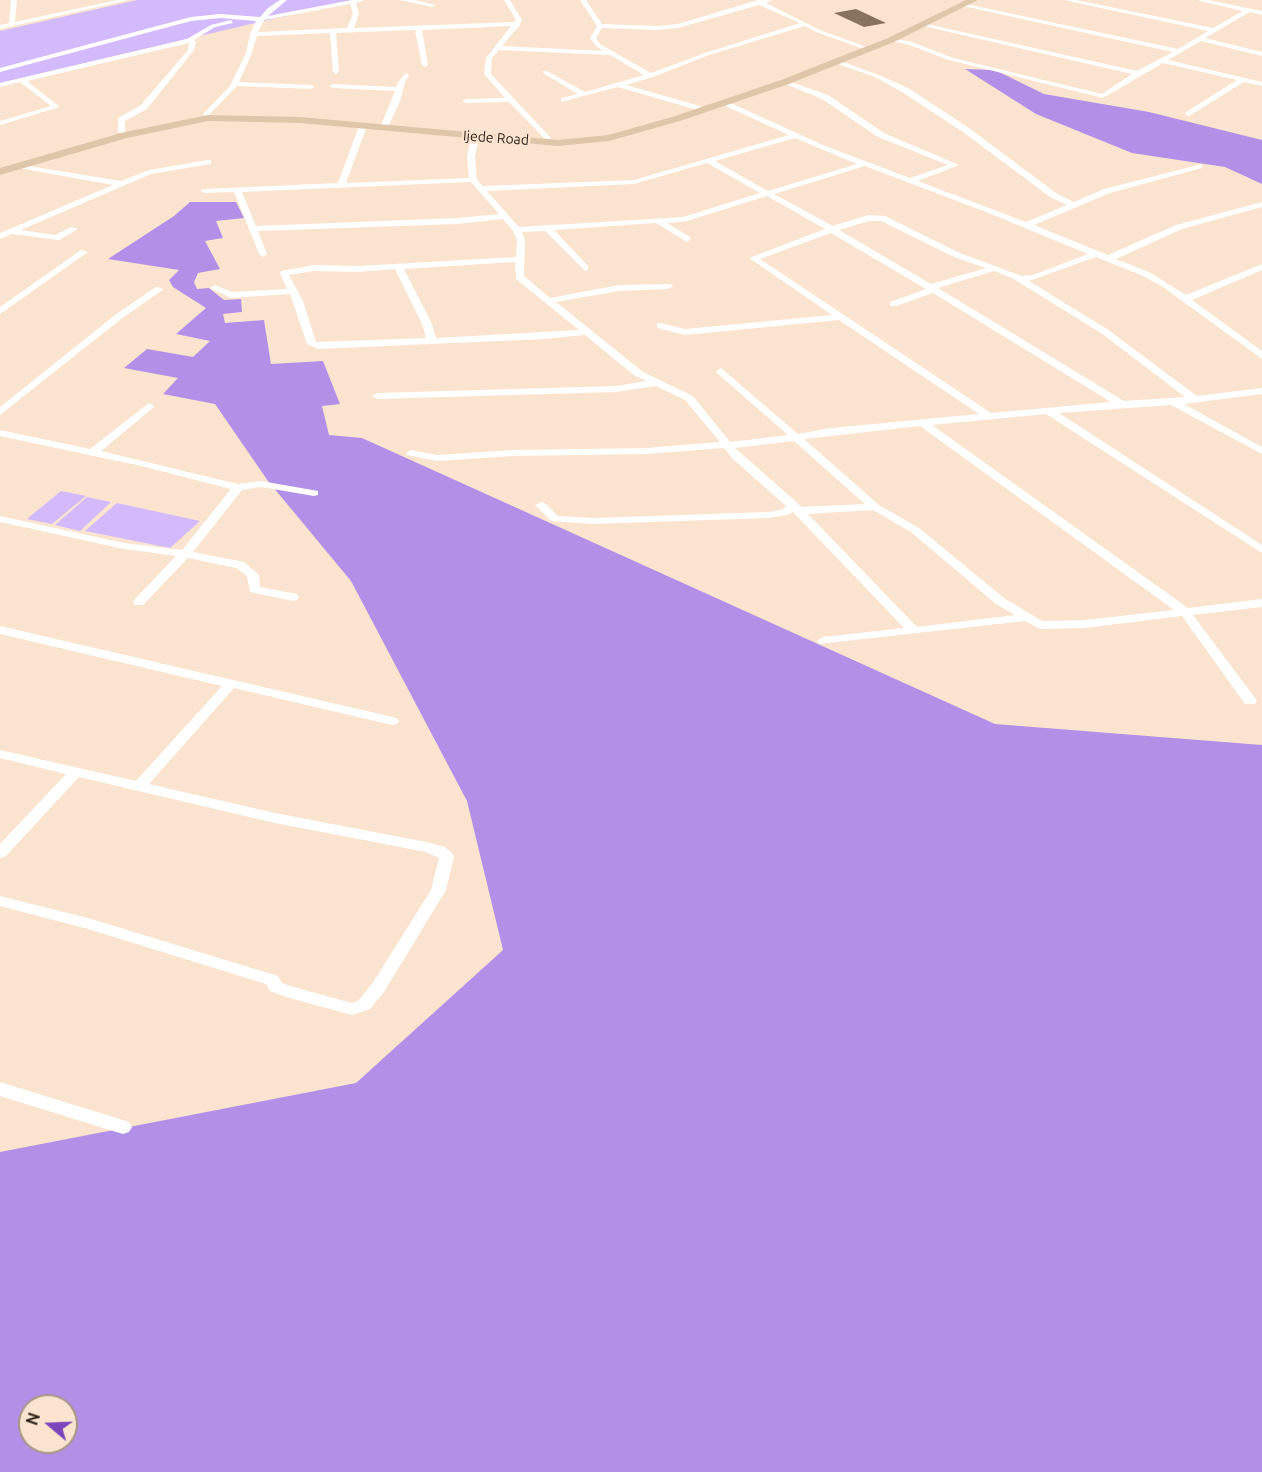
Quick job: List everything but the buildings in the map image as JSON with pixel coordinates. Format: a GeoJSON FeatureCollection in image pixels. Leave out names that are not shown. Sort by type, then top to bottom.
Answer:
{"type":"FeatureCollection","features":[{"type":"Feature","properties":{"kind":"main road","name":"Ijede Road"},"geometry":{"type":"LineString","coordinates":[[0,170],[122,132],[207,115],[301,117],[547,139],[606,135],[780,80],[973,0]]}},
{"type":"Feature","properties":{"kind":"main road","name":"Ijede Road"},"geometry":{"type":"LineString","coordinates":[[0,170],[125,135],[208,118],[243,117],[475,137],[558,142],[591,141],[638,131],[785,82],[891,40],[963,3]]}},
{"type":"Feature","properties":{"kind":"street"},"geometry":{"type":"LineString","coordinates":[[12,24],[14,0]]}},
{"type":"Feature","properties":{"kind":"street"},"geometry":{"type":"LineString","coordinates":[[0,27],[108,2],[126,0]]}},
{"type":"Feature","properties":{"kind":"street"},"geometry":{"type":"LineString","coordinates":[[207,115],[235,84],[249,53],[258,19],[284,0]]}},
{"type":"Feature","properties":{"kind":"street"},"geometry":{"type":"LineString","coordinates":[[0,85],[189,40],[213,26],[362,0]]}},
{"type":"Feature","properties":{"kind":"street"},"geometry":{"type":"LineString","coordinates":[[402,0],[433,2],[435,27]]}},
{"type":"Feature","properties":{"kind":"street"},"geometry":{"type":"LineString","coordinates":[[507,0],[518,15],[518,24],[487,62],[487,74],[547,139]]}},
{"type":"Feature","properties":{"kind":"street"},"geometry":{"type":"LineString","coordinates":[[583,0],[600,26]]}},
{"type":"Feature","properties":{"kind":"street"},"geometry":{"type":"LineString","coordinates":[[600,26],[657,28],[691,23],[757,1],[769,0]]}},
{"type":"Feature","properties":{"kind":"street"},"geometry":{"type":"LineString","coordinates":[[1067,0],[1214,30]]}},
{"type":"Feature","properties":{"kind":"street"},"geometry":{"type":"LineString","coordinates":[[1204,0],[1262,13]]}},
{"type":"Feature","properties":{"kind":"street"},"geometry":{"type":"LineString","coordinates":[[757,1],[805,24],[863,47]]}},
{"type":"Feature","properties":{"kind":"street"},"geometry":{"type":"LineString","coordinates":[[350,30],[356,14],[353,2]]}},
{"type":"Feature","properties":{"kind":"street"},"geometry":{"type":"LineString","coordinates":[[963,3],[1179,51]]}},
{"type":"Feature","properties":{"kind":"street"},"geometry":{"type":"LineString","coordinates":[[891,40],[910,44],[951,59],[1103,96],[1137,73],[1249,10]]}},
{"type":"Feature","properties":{"kind":"street"},"geometry":{"type":"LineString","coordinates":[[0,70],[191,20],[220,16],[258,19]]}},
{"type":"Feature","properties":{"kind":"street"},"geometry":{"type":"LineString","coordinates":[[253,34],[518,24]]}},
{"type":"Feature","properties":{"kind":"street"},"geometry":{"type":"LineString","coordinates":[[564,100],[651,76],[744,42],[805,24]]}},
{"type":"Feature","properties":{"kind":"street"},"geometry":{"type":"LineString","coordinates":[[922,25],[1137,73]]}},
{"type":"Feature","properties":{"kind":"street"},"geometry":{"type":"LineString","coordinates":[[600,26],[593,38],[598,45],[651,76]]}},
{"type":"Feature","properties":{"kind":"street"},"geometry":{"type":"LineString","coordinates":[[418,28],[424,65]]}},
{"type":"Feature","properties":{"kind":"street"},"geometry":{"type":"LineString","coordinates":[[657,28],[652,32],[661,40]]}},
{"type":"Feature","properties":{"kind":"street"},"geometry":{"type":"LineString","coordinates":[[333,32],[336,72]]}},
{"type":"Feature","properties":{"kind":"street"},"geometry":{"type":"LineString","coordinates":[[1200,39],[1262,54]]}},
{"type":"Feature","properties":{"kind":"street"},"geometry":{"type":"LineString","coordinates":[[122,132],[121,120],[144,107],[191,50],[193,42],[189,40]]}},
{"type":"Feature","properties":{"kind":"street"},"geometry":{"type":"LineString","coordinates":[[497,48],[610,53]]}},
{"type":"Feature","properties":{"kind":"street"},"geometry":{"type":"LineString","coordinates":[[1162,61],[1262,84]]}},
{"type":"Feature","properties":{"kind":"street"},"geometry":{"type":"LineString","coordinates":[[837,62],[877,76],[905,90],[966,130],[1053,195],[1073,205]]}},
{"type":"Feature","properties":{"kind":"street"},"geometry":{"type":"LineString","coordinates":[[33,63],[35,76]]}},
{"type":"Feature","properties":{"kind":"street"},"geometry":{"type":"LineString","coordinates":[[545,72],[584,94]]}},
{"type":"Feature","properties":{"kind":"street"},"geometry":{"type":"LineString","coordinates":[[385,125],[406,75]]}},
{"type":"Feature","properties":{"kind":"street"},"geometry":{"type":"LineString","coordinates":[[0,123],[56,107],[22,80]]}},
{"type":"Feature","properties":{"kind":"street"},"geometry":{"type":"LineString","coordinates":[[1189,114],[1242,80]]}},
{"type":"Feature","properties":{"kind":"street"},"geometry":{"type":"LineString","coordinates":[[785,82],[825,97],[881,135],[955,165],[909,181]]}},
{"type":"Feature","properties":{"kind":"street"},"geometry":{"type":"LineString","coordinates":[[235,84],[311,87]]}},
{"type":"Feature","properties":{"kind":"street"},"geometry":{"type":"LineString","coordinates":[[620,85],[697,108]]}},
{"type":"Feature","properties":{"kind":"street"},"geometry":{"type":"LineString","coordinates":[[333,86],[399,89]]}},
{"type":"Feature","properties":{"kind":"street"},"geometry":{"type":"LineString","coordinates":[[466,101],[510,100]]}},
{"type":"Feature","properties":{"kind":"street"},"geometry":{"type":"LineString","coordinates":[[724,102],[794,136],[1110,258],[1157,280],[1260,351]]}},
{"type":"Feature","properties":{"kind":"street"},"geometry":{"type":"LineString","coordinates":[[341,185],[363,126]]}},
{"type":"Feature","properties":{"kind":"street"},"geometry":{"type":"LineString","coordinates":[[481,189],[634,182],[794,136]]}},
{"type":"Feature","properties":{"kind":"street"},"geometry":{"type":"LineString","coordinates":[[475,137],[471,157],[473,180],[517,230],[521,240],[519,277],[639,374],[689,398],[748,469],[796,509],[914,630]]}},
{"type":"Feature","properties":{"kind":"street"},"geometry":{"type":"LineString","coordinates":[[709,161],[932,288],[1122,404]]}},
{"type":"Feature","properties":{"kind":"street"},"geometry":{"type":"LineString","coordinates":[[0,236],[162,169],[208,162]]}},
{"type":"Feature","properties":{"kind":"street"},"geometry":{"type":"LineString","coordinates":[[517,230],[658,221],[697,216],[864,164]]}},
{"type":"Feature","properties":{"kind":"street"},"geometry":{"type":"LineString","coordinates":[[19,166],[123,184]]}},
{"type":"Feature","properties":{"kind":"street"},"geometry":{"type":"LineString","coordinates":[[1027,225],[1110,190],[1199,166]]}},
{"type":"Feature","properties":{"kind":"street"},"geometry":{"type":"LineString","coordinates":[[204,191],[473,180]]}},
{"type":"Feature","properties":{"kind":"street"},"geometry":{"type":"LineString","coordinates":[[237,190],[263,254]]}},
{"type":"Feature","properties":{"kind":"street"},"geometry":{"type":"LineString","coordinates":[[1110,258],[1179,227],[1262,204]]}},
{"type":"Feature","properties":{"kind":"street"},"geometry":{"type":"LineString","coordinates":[[254,229],[457,221],[506,216]]}},
{"type":"Feature","properties":{"kind":"street"},"geometry":{"type":"LineString","coordinates":[[989,416],[753,258],[868,218],[882,218],[1020,279],[1104,331],[1194,399]]}},
{"type":"Feature","properties":{"kind":"street"},"geometry":{"type":"LineString","coordinates":[[658,221],[687,240]]}},
{"type":"Feature","properties":{"kind":"street"},"geometry":{"type":"LineString","coordinates":[[547,228],[585,268]]}},
{"type":"Feature","properties":{"kind":"street"},"geometry":{"type":"LineString","coordinates":[[0,230],[56,238],[74,229]]}},
{"type":"Feature","properties":{"kind":"street"},"geometry":{"type":"LineString","coordinates":[[0,311],[84,252]]}},
{"type":"Feature","properties":{"kind":"street"},"geometry":{"type":"LineString","coordinates":[[1020,279],[1034,278],[1095,254]]}},
{"type":"Feature","properties":{"kind":"street"},"geometry":{"type":"LineString","coordinates":[[519,259],[294,270],[284,273],[294,291],[312,344],[432,341],[586,332]]}},
{"type":"Feature","properties":{"kind":"street"},"geometry":{"type":"LineString","coordinates":[[398,266],[428,324],[432,341]]}},
{"type":"Feature","properties":{"kind":"street"},"geometry":{"type":"LineString","coordinates":[[1185,299],[1262,267]]}},
{"type":"Feature","properties":{"kind":"street"},"geometry":{"type":"LineString","coordinates":[[893,304],[932,288],[993,269]]}},
{"type":"Feature","properties":{"kind":"street"},"geometry":{"type":"LineString","coordinates":[[547,301],[619,288],[668,286]]}},
{"type":"Feature","properties":{"kind":"street"},"geometry":{"type":"LineString","coordinates":[[215,288],[231,295],[294,291]]}},
{"type":"Feature","properties":{"kind":"street"},"geometry":{"type":"LineString","coordinates":[[0,412],[118,317],[159,289]]}},
{"type":"Feature","properties":{"kind":"street"},"geometry":{"type":"LineString","coordinates":[[660,326],[685,332],[840,317]]}},
{"type":"Feature","properties":{"kind":"street"},"geometry":{"type":"LineString","coordinates":[[721,371],[875,507],[915,530],[1024,618],[1040,625],[1056,627],[1262,603]]}},
{"type":"Feature","properties":{"kind":"street"},"geometry":{"type":"LineString","coordinates":[[377,396],[616,388],[656,383]]}},
{"type":"Feature","properties":{"kind":"street"},"geometry":{"type":"LineString","coordinates":[[411,453],[437,458],[514,453],[646,451],[768,442],[795,436],[1122,404],[1173,402],[1262,391]]}},
{"type":"Feature","properties":{"kind":"street"},"geometry":{"type":"LineString","coordinates":[[1173,402],[1262,451]]}},
{"type":"Feature","properties":{"kind":"street"},"geometry":{"type":"LineString","coordinates":[[92,453],[148,406]]}},
{"type":"Feature","properties":{"kind":"street"},"geometry":{"type":"LineString","coordinates":[[1050,412],[1262,550]]}},
{"type":"Feature","properties":{"kind":"street"},"geometry":{"type":"LineString","coordinates":[[922,423],[1185,612],[1250,701]]}},
{"type":"Feature","properties":{"kind":"street"},"geometry":{"type":"LineString","coordinates":[[0,433],[238,487],[261,484],[314,492]]}},
{"type":"Feature","properties":{"kind":"street"},"geometry":{"type":"LineString","coordinates":[[0,444],[13,436]]}},
{"type":"Feature","properties":{"kind":"street"},"geometry":{"type":"LineString","coordinates":[[139,602],[185,554],[238,487]]}},
{"type":"Feature","properties":{"kind":"street"},"geometry":{"type":"LineString","coordinates":[[541,505],[555,519],[593,521],[768,515],[796,509],[875,507]]}},
{"type":"Feature","properties":{"kind":"street"},"geometry":{"type":"LineString","coordinates":[[0,519],[124,546],[185,554],[240,566],[253,575],[254,589],[293,597]]}},
{"type":"Feature","properties":{"kind":"street"},"geometry":{"type":"LineString","coordinates":[[823,641],[1024,618]]}},
{"type":"Feature","properties":{"kind":"street"},"geometry":{"type":"LineString","coordinates":[[0,630],[392,721]]}},
{"type":"Feature","properties":{"kind":"street"},"geometry":{"type":"LineString","coordinates":[[140,784],[232,683]]}},
{"type":"Feature","properties":{"kind":"street"},"geometry":{"type":"LineString","coordinates":[[0,754],[140,784],[275,818],[426,847],[440,851],[447,857],[438,890],[378,988],[364,1005],[352,1009],[286,991],[276,987],[272,980],[88,924],[0,902]]}},
{"type":"Feature","properties":{"kind":"street"},"geometry":{"type":"LineString","coordinates":[[0,853],[76,772]]}},
{"type":"Feature","properties":{"kind":"street"},"geometry":{"type":"LineString","coordinates":[[0,1089],[123,1127]]}},
{"type":"Feature","properties":{"kind":"shaded area"},"geometry":{"type":"Polygon","coordinates":[[[137,0],[353,0],[0,83],[0,31],[137,0]]]}},
{"type":"Feature","properties":{"kind":"shaded area"},"geometry":{"type":"Polygon","coordinates":[[[965,69],[995,70],[1044,94],[1149,112],[1262,140],[1262,184],[1225,167],[1132,153],[1036,114],[965,69]]]}},
{"type":"Feature","properties":{"kind":"shaded area"},"geometry":{"type":"Polygon","coordinates":[[[190,202],[236,202],[244,218],[216,221],[223,238],[205,241],[220,269],[198,273],[194,282],[197,289],[209,288],[224,300],[241,299],[242,312],[223,314],[225,323],[264,320],[271,364],[323,361],[340,404],[322,406],[329,435],[362,438],[995,724],[1262,745],[1262,1472],[0,1472],[0,1152],[356,1083],[503,950],[467,801],[351,581],[268,481],[215,404],[163,394],[178,378],[124,368],[147,349],[193,357],[210,341],[176,334],[206,308],[173,287],[169,280],[179,270],[108,259],[174,216],[190,202]]]}},
{"type":"Feature","properties":{"kind":"shaded area"},"geometry":{"type":"Polygon","coordinates":[[[61,491],[86,496],[52,524],[27,519],[61,491]]]}},
{"type":"Feature","properties":{"kind":"shaded area"},"geometry":{"type":"Polygon","coordinates":[[[87,497],[111,502],[80,531],[55,525],[87,497]]]}},
{"type":"Feature","properties":{"kind":"shaded area"},"geometry":{"type":"Polygon","coordinates":[[[117,503],[200,521],[170,548],[85,531],[117,503]]]}}]}
